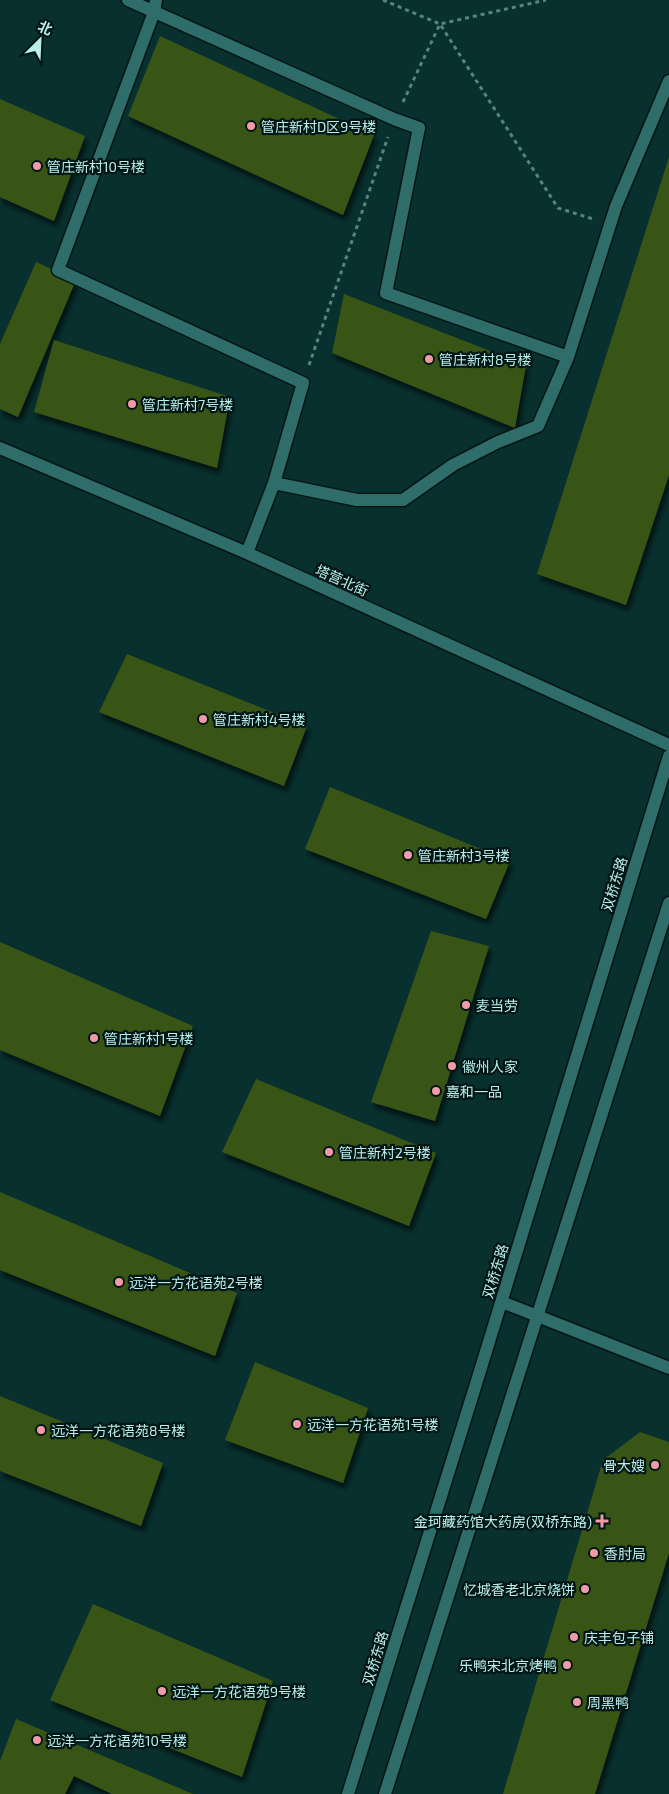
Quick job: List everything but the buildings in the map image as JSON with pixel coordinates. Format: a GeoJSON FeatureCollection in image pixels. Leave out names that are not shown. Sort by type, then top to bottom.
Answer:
{"type":"FeatureCollection","features":[{"type":"Feature","properties":{"kind":"street"},"geometry":{"type":"LineString","coordinates":[[128,0],[155,6],[394,120],[418,128],[386,293],[568,357]]}},
{"type":"Feature","properties":{"kind":"street"},"geometry":{"type":"LineString","coordinates":[[155,6],[58,270],[302,383],[274,483],[247,553]]}},
{"type":"Feature","properties":{"kind":"street"},"geometry":{"type":"LineString","coordinates":[[274,483],[357,500],[403,500],[453,465],[498,442],[538,426],[568,357],[616,206],[669,81]]}},
{"type":"Feature","properties":{"kind":"street","name":"塔营北街"},"geometry":{"type":"LineString","coordinates":[[0,448],[247,553],[669,745]]}},
{"type":"Feature","properties":{"kind":"street","name":"双桥东路"},"geometry":{"type":"LineString","coordinates":[[348,1794],[502,1302],[669,756]]}},
{"type":"Feature","properties":{"kind":"street"},"geometry":{"type":"LineString","coordinates":[[385,1794],[669,902]]}},
{"type":"Feature","properties":{"kind":"street"},"geometry":{"type":"LineString","coordinates":[[502,1302],[669,1368]]}},
{"type":"Feature","properties":{"kind":"path"},"geometry":{"type":"LineString","coordinates":[[383,0],[440,24],[558,208],[610,225]]}},
{"type":"Feature","properties":{"kind":"path"},"geometry":{"type":"LineString","coordinates":[[440,24],[546,0]]}},
{"type":"Feature","properties":{"kind":"path"},"geometry":{"type":"LineString","coordinates":[[302,383],[394,120],[440,24]]}},
{"type":"Feature","properties":{"kind":"place","name":"管庄新村D区9号楼"},"geometry":{"type":"Point","coordinates":[251,126]}},
{"type":"Feature","properties":{"kind":"place","name":"管庄新村10号楼"},"geometry":{"type":"Point","coordinates":[37,166]}},
{"type":"Feature","properties":{"kind":"place","name":"管庄新村8号楼"},"geometry":{"type":"Point","coordinates":[429,359]}},
{"type":"Feature","properties":{"kind":"place","name":"管庄新村7号楼"},"geometry":{"type":"Point","coordinates":[132,404]}},
{"type":"Feature","properties":{"kind":"place","name":"管庄新村4号楼"},"geometry":{"type":"Point","coordinates":[203,719]}},
{"type":"Feature","properties":{"kind":"place","name":"管庄新村3号楼"},"geometry":{"type":"Point","coordinates":[408,855]}},
{"type":"Feature","properties":{"kind":"place","name":"麦当劳"},"geometry":{"type":"Point","coordinates":[466,1005]}},
{"type":"Feature","properties":{"kind":"place","name":"管庄新村1号楼"},"geometry":{"type":"Point","coordinates":[94,1038]}},
{"type":"Feature","properties":{"kind":"place","name":"徽州人家"},"geometry":{"type":"Point","coordinates":[452,1066]}},
{"type":"Feature","properties":{"kind":"place","name":"嘉和一品"},"geometry":{"type":"Point","coordinates":[436,1091]}},
{"type":"Feature","properties":{"kind":"place","name":"管庄新村2号楼"},"geometry":{"type":"Point","coordinates":[329,1152]}},
{"type":"Feature","properties":{"kind":"place","name":"远洋一方花语苑2号楼"},"geometry":{"type":"Point","coordinates":[119,1282]}},
{"type":"Feature","properties":{"kind":"place","name":"远洋一方花语苑1号楼"},"geometry":{"type":"Point","coordinates":[297,1424]}},
{"type":"Feature","properties":{"kind":"place","name":"远洋一方花语苑8号楼"},"geometry":{"type":"Point","coordinates":[41,1430]}},
{"type":"Feature","properties":{"kind":"place","name":"骨大嫂"},"geometry":{"type":"Point","coordinates":[655,1465]}},
{"type":"Feature","properties":{"kind":"place","name":"金珂藏药馆大药房(双桥东路)"},"geometry":{"type":"Point","coordinates":[602,1521]}},
{"type":"Feature","properties":{"kind":"place","name":"香肘局"},"geometry":{"type":"Point","coordinates":[594,1553]}},
{"type":"Feature","properties":{"kind":"place","name":"忆城香老北京烧饼"},"geometry":{"type":"Point","coordinates":[585,1589]}},
{"type":"Feature","properties":{"kind":"place","name":"庆丰包子铺"},"geometry":{"type":"Point","coordinates":[574,1637]}},
{"type":"Feature","properties":{"kind":"place","name":"乐鸭宋北京烤鸭"},"geometry":{"type":"Point","coordinates":[567,1665]}},
{"type":"Feature","properties":{"kind":"place","name":"远洋一方花语苑9号楼"},"geometry":{"type":"Point","coordinates":[162,1691]}},
{"type":"Feature","properties":{"kind":"place","name":"周黑鸭"},"geometry":{"type":"Point","coordinates":[577,1702]}},
{"type":"Feature","properties":{"kind":"place","name":"远洋一方花语苑10号楼"},"geometry":{"type":"Point","coordinates":[37,1740]}}]}
